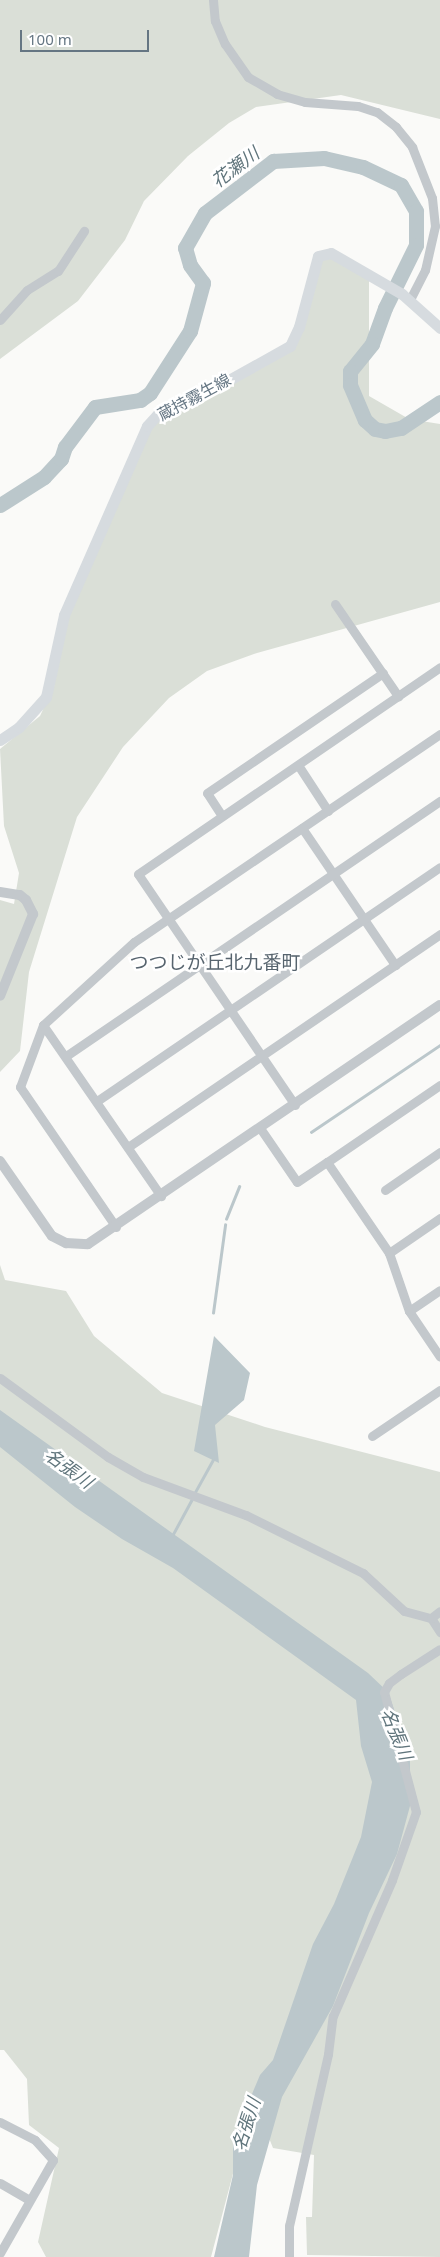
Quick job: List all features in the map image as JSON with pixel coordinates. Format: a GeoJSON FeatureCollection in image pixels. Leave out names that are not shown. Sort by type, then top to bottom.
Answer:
{"type":"FeatureCollection","features":[{"type":"Feature","properties":{"kind":"main road","name":"蔵持霧生線"},"geometry":{"type":"LineString","coordinates":[[0,740],[19,727],[46,697],[64,615],[151,421],[290,346],[300,322],[315,260],[321,254],[331,253],[406,297],[440,328]]}},
{"type":"Feature","properties":{"kind":"street"},"geometry":{"type":"LineString","coordinates":[[213,0],[216,21],[225,44],[248,77],[277,94],[305,102],[358,106],[377,112],[396,126],[412,147],[432,198],[435,226],[425,270],[406,297]]}},
{"type":"Feature","properties":{"kind":"street"},"geometry":{"type":"LineString","coordinates":[[0,320],[27,290],[58,271],[84,231]]}},
{"type":"Feature","properties":{"kind":"street"},"geometry":{"type":"LineString","coordinates":[[335,604],[398,696]]}},
{"type":"Feature","properties":{"kind":"street"},"geometry":{"type":"LineString","coordinates":[[295,1105],[138,874],[440,667]]}},
{"type":"Feature","properties":{"kind":"street"},"geometry":{"type":"LineString","coordinates":[[222,816],[206,793],[383,673]]}},
{"type":"Feature","properties":{"kind":"street"},"geometry":{"type":"LineString","coordinates":[[116,1227],[20,1087],[43,1025],[134,942],[438,738]]}},
{"type":"Feature","properties":{"kind":"street"},"geometry":{"type":"LineString","coordinates":[[298,765],[328,811]]}},
{"type":"Feature","properties":{"kind":"street"},"geometry":{"type":"LineString","coordinates":[[66,1056],[440,801]]}},
{"type":"Feature","properties":{"kind":"street"},"geometry":{"type":"LineString","coordinates":[[302,828],[395,965]]}},
{"type":"Feature","properties":{"kind":"street"},"geometry":{"type":"LineString","coordinates":[[97,1101],[440,868]]}},
{"type":"Feature","properties":{"kind":"street"},"geometry":{"type":"LineString","coordinates":[[0,892],[20,895],[26,900],[33,914],[0,996]]}},
{"type":"Feature","properties":{"kind":"street"},"geometry":{"type":"LineString","coordinates":[[128,1147],[440,934]]}},
{"type":"Feature","properties":{"kind":"street"},"geometry":{"type":"LineString","coordinates":[[0,1161],[46,1230],[58,1240],[73,1245],[88,1244],[116,1227],[440,1006]]}},
{"type":"Feature","properties":{"kind":"street"},"geometry":{"type":"LineString","coordinates":[[43,1025],[161,1196]]}},
{"type":"Feature","properties":{"kind":"street"},"geometry":{"type":"LineString","coordinates":[[260,1128],[297,1182],[440,1085]]}},
{"type":"Feature","properties":{"kind":"street"},"geometry":{"type":"LineString","coordinates":[[384,1190],[440,1152]]}},
{"type":"Feature","properties":{"kind":"street"},"geometry":{"type":"LineString","coordinates":[[326,1162],[389,1253],[409,1311],[440,1357]]}},
{"type":"Feature","properties":{"kind":"street"},"geometry":{"type":"LineString","coordinates":[[389,1253],[440,1218]]}},
{"type":"Feature","properties":{"kind":"street"},"geometry":{"type":"LineString","coordinates":[[409,1311],[440,1290]]}},
{"type":"Feature","properties":{"kind":"street"},"geometry":{"type":"LineString","coordinates":[[0,1378],[108,1457],[143,1478],[246,1515],[363,1573],[404,1611],[431,1618],[440,1632]]}},
{"type":"Feature","properties":{"kind":"street"},"geometry":{"type":"LineString","coordinates":[[372,1436],[440,1390]]}},
{"type":"Feature","properties":{"kind":"street"},"geometry":{"type":"LineString","coordinates":[[431,1618],[440,1611]]}},
{"type":"Feature","properties":{"kind":"street"},"geometry":{"type":"LineString","coordinates":[[289,2257],[288,2226],[328,2054],[333,2016],[392,1880],[416,1812],[384,1692],[389,1683],[440,1649]]}},
{"type":"Feature","properties":{"kind":"street"},"geometry":{"type":"LineString","coordinates":[[0,2122],[35,2140],[53,2160],[0,2253]]}},
{"type":"Feature","properties":{"kind":"street"},"geometry":{"type":"LineString","coordinates":[[0,2183],[30,2200]]}},
{"type":"Feature","properties":{"kind":"shaded area"},"geometry":{"type":"Polygon","coordinates":[[[0,0],[440,0],[440,119],[341,95],[256,107],[229,123],[188,156],[144,201],[125,240],[78,301],[0,359],[0,0]]]}},
{"type":"Feature","properties":{"kind":"shaded area"},"geometry":{"type":"Polygon","coordinates":[[[329,256],[369,280],[369,396],[409,419],[440,424],[440,602],[257,653],[207,671],[169,698],[123,747],[77,817],[29,972],[20,1051],[0,1072],[0,900],[14,904],[19,873],[4,826],[0,749],[40,716],[54,686],[67,616],[155,421],[293,349],[318,262],[329,256]]]}},
{"type":"Feature","properties":{"kind":"shaded area"},"geometry":{"type":"Polygon","coordinates":[[[0,1265],[5,1280],[66,1291],[94,1336],[162,1393],[265,1427],[440,1472],[440,2257],[307,2255],[306,2217],[312,2217],[314,2155],[273,2148],[253,2098],[211,2257],[46,2257],[38,2242],[59,2148],[29,2125],[27,2079],[4,2050],[0,2050],[0,1265]]]}},
{"type":"Feature","properties":{"kind":"water"},"geometry":{"type":"Polygon","coordinates":[[[214,1336],[250,1373],[244,1400],[215,1425],[219,1463],[194,1451],[214,1336]]]}},
{"type":"Feature","properties":{"kind":"water","name":"名張川"},"geometry":{"type":"Polygon","coordinates":[[[0,1410],[368,1673],[388,1692],[410,1755],[410,1806],[397,1854],[369,1913],[333,2006],[282,2097],[257,2185],[249,2257],[214,2257],[233,2175],[233,2139],[260,2075],[273,2060],[313,1944],[334,1904],[361,1837],[372,1782],[361,1746],[356,1700],[173,1568],[122,1539],[75,1507],[0,1447],[0,1410]]]}},
{"type":"Feature","properties":{"kind":"waterway","name":"花瀬川"},"geometry":{"type":"LineString","coordinates":[[0,505],[44,477],[61,459],[65,447],[95,407],[140,400],[150,393],[190,331],[203,283],[190,265],[185,248],[205,213],[273,161],[324,158],[363,167],[401,185],[416,211],[416,245],[385,308],[372,344],[350,371],[350,385],[365,420],[375,429],[385,431],[401,428],[440,402]]}},
{"type":"Feature","properties":{"kind":"waterway"},"geometry":{"type":"LineString","coordinates":[[311,1132],[440,1045]]}},
{"type":"Feature","properties":{"kind":"waterway"},"geometry":{"type":"LineString","coordinates":[[226,1219],[239,1187]]}},
{"type":"Feature","properties":{"kind":"waterway"},"geometry":{"type":"LineString","coordinates":[[213,1313],[225,1225]]}},
{"type":"Feature","properties":{"kind":"waterway"},"geometry":{"type":"LineString","coordinates":[[194,1494],[213,1460]]}},
{"type":"Feature","properties":{"kind":"waterway"},"geometry":{"type":"LineString","coordinates":[[172,1536],[192,1499]]}},
{"type":"Feature","properties":{"kind":"district","name":"つつじが丘北九番町"},"geometry":{"type":"Point","coordinates":[215,963]}}]}
